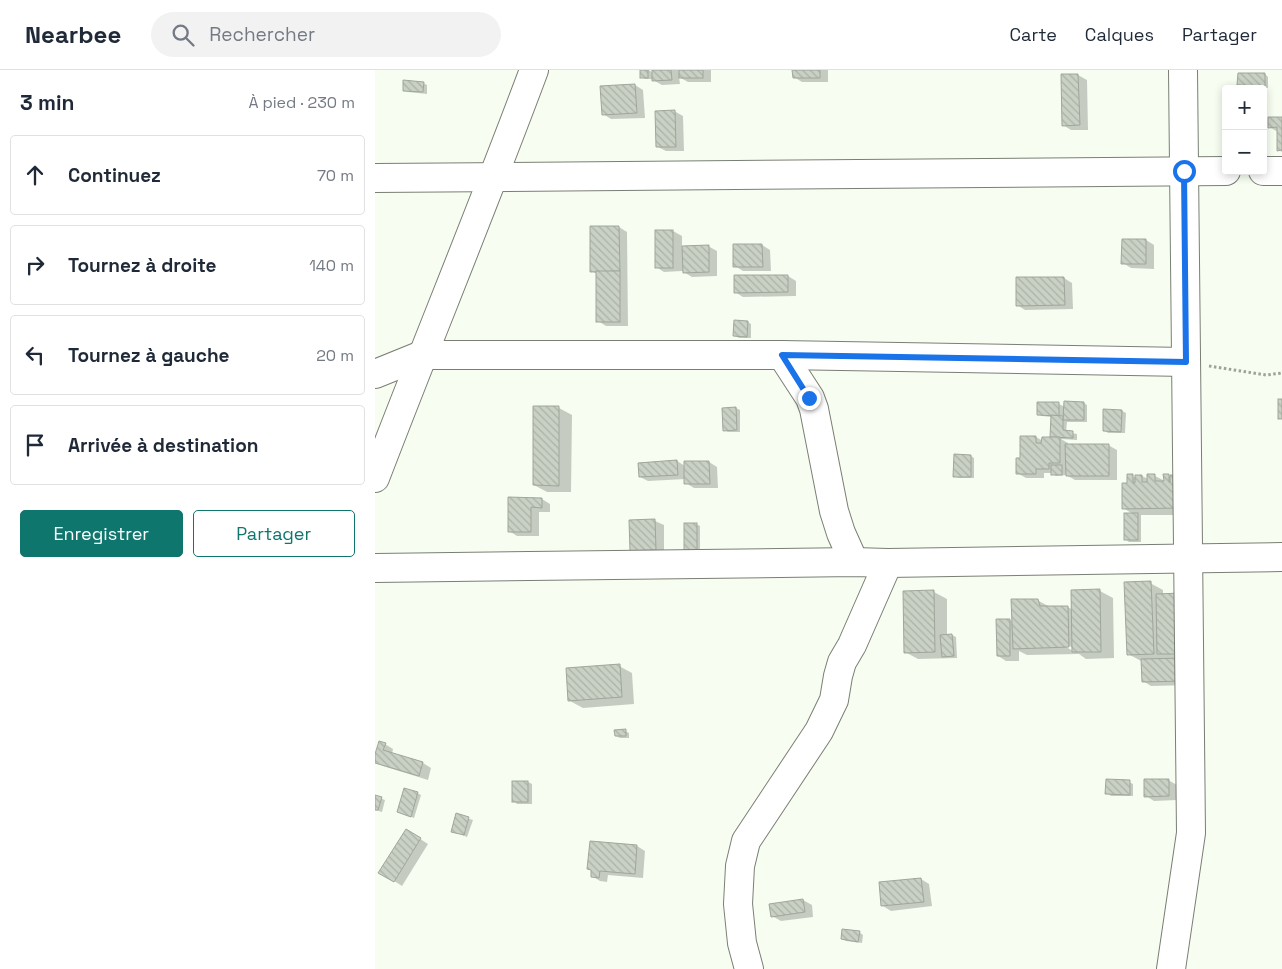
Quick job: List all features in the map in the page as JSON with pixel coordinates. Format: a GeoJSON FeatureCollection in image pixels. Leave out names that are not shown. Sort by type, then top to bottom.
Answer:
{"type":"FeatureCollection","features":[{"type":"Feature","properties":{"kind":"street"},"geometry":{"type":"LineString","coordinates":[[375,478],[534,70]]}},
{"type":"Feature","properties":{"kind":"street"},"geometry":{"type":"LineString","coordinates":[[1171,969],[1191,833],[1183,70]]}},
{"type":"Feature","properties":{"kind":"street"},"geometry":{"type":"LineString","coordinates":[[375,178],[1222,171]]}},
{"type":"Feature","properties":{"kind":"street"},"geometry":{"type":"LineString","coordinates":[[1267,171],[1282,171]]}},
{"type":"Feature","properties":{"kind":"street"},"geometry":{"type":"LineString","coordinates":[[375,374],[422,355],[782,355],[1186,362]]}},
{"type":"Feature","properties":{"kind":"street"},"geometry":{"type":"LineString","coordinates":[[782,355],[814,409],[834,511],[841,533],[855,562]]}},
{"type":"Feature","properties":{"kind":"street"},"geometry":{"type":"LineString","coordinates":[[375,568],[887,563],[1282,556]]}},
{"type":"Feature","properties":{"kind":"street"},"geometry":{"type":"LineString","coordinates":[[749,969],[742,943],[738,904],[740,866],[746,841],[819,730],[834,700],[842,662],[852,646],[887,563]]}},
{"type":"Feature","properties":{"kind":"path"},"geometry":{"type":"LineString","coordinates":[[1186,362],[1266,375],[1282,373]]}},
{"type":"Feature","properties":{"kind":"building"},"geometry":{"type":"Polygon","coordinates":[[[640,70],[648,70],[648,78],[640,78],[640,70]]]}},
{"type":"Feature","properties":{"kind":"building"},"geometry":{"type":"Polygon","coordinates":[[[652,70],[671,70],[672,80],[652,81],[652,70]]]}},
{"type":"Feature","properties":{"kind":"building"},"geometry":{"type":"Polygon","coordinates":[[[679,70],[703,70],[703,78],[679,78],[679,70]]]}},
{"type":"Feature","properties":{"kind":"building"},"geometry":{"type":"Polygon","coordinates":[[[792,70],[820,70],[820,78],[793,78],[792,70]]]}},
{"type":"Feature","properties":{"kind":"building"},"geometry":{"type":"Polygon","coordinates":[[[1238,73],[1265,73],[1265,85],[1237,85],[1238,73]]]}},
{"type":"Feature","properties":{"kind":"building"},"geometry":{"type":"Polygon","coordinates":[[[1061,74],[1078,74],[1080,125],[1062,126],[1061,74]]]}},
{"type":"Feature","properties":{"kind":"building"},"geometry":{"type":"Polygon","coordinates":[[[403,80],[424,82],[423,92],[403,91],[403,80]]]}},
{"type":"Feature","properties":{"kind":"building"},"geometry":{"type":"Polygon","coordinates":[[[635,84],[637,113],[602,115],[600,86],[635,84]]]}},
{"type":"Feature","properties":{"kind":"building"},"geometry":{"type":"Polygon","coordinates":[[[675,110],[676,147],[656,147],[655,111],[675,110]]]}},
{"type":"Feature","properties":{"kind":"building"},"geometry":{"type":"Polygon","coordinates":[[[1268,117],[1282,117],[1282,150],[1277,151],[1277,127],[1268,128],[1268,117]]]}},
{"type":"Feature","properties":{"kind":"building"},"geometry":{"type":"Polygon","coordinates":[[[590,226],[619,226],[620,271],[590,272],[590,226]]]}},
{"type":"Feature","properties":{"kind":"building"},"geometry":{"type":"Polygon","coordinates":[[[655,230],[673,230],[673,268],[655,268],[655,230]]]}},
{"type":"Feature","properties":{"kind":"building"},"geometry":{"type":"Polygon","coordinates":[[[1122,239],[1146,239],[1146,264],[1121,264],[1122,239]]]}},
{"type":"Feature","properties":{"kind":"building"},"geometry":{"type":"Polygon","coordinates":[[[733,244],[762,244],[763,267],[733,267],[733,244]]]}},
{"type":"Feature","properties":{"kind":"building"},"geometry":{"type":"Polygon","coordinates":[[[709,245],[709,272],[683,273],[682,246],[709,245]]]}},
{"type":"Feature","properties":{"kind":"building"},"geometry":{"type":"Polygon","coordinates":[[[596,271],[620,271],[620,322],[596,322],[596,271]]]}},
{"type":"Feature","properties":{"kind":"building"},"geometry":{"type":"Polygon","coordinates":[[[734,275],[788,275],[788,292],[734,293],[734,275]]]}},
{"type":"Feature","properties":{"kind":"building"},"geometry":{"type":"Polygon","coordinates":[[[1016,277],[1064,277],[1065,305],[1016,306],[1016,277]]]}},
{"type":"Feature","properties":{"kind":"building"},"geometry":{"type":"Polygon","coordinates":[[[734,320],[748,321],[747,337],[733,336],[734,320]]]}},
{"type":"Feature","properties":{"kind":"building"},"geometry":{"type":"Polygon","coordinates":[[[1278,399],[1282,399],[1282,419],[1278,419],[1278,399]]]}},
{"type":"Feature","properties":{"kind":"building"},"geometry":{"type":"Polygon","coordinates":[[[1064,401],[1084,402],[1084,420],[1063,420],[1064,401]]]}},
{"type":"Feature","properties":{"kind":"building"},"geometry":{"type":"Polygon","coordinates":[[[1037,402],[1059,402],[1059,416],[1037,415],[1037,402]]]}},
{"type":"Feature","properties":{"kind":"building"},"geometry":{"type":"Polygon","coordinates":[[[533,406],[559,406],[559,486],[533,485],[533,406]]]}},
{"type":"Feature","properties":{"kind":"building"},"geometry":{"type":"Polygon","coordinates":[[[736,407],[737,430],[723,431],[722,408],[736,407]]]}},
{"type":"Feature","properties":{"kind":"building"},"geometry":{"type":"Polygon","coordinates":[[[1103,409],[1122,410],[1121,432],[1103,431],[1103,409]]]}},
{"type":"Feature","properties":{"kind":"building"},"geometry":{"type":"Polygon","coordinates":[[[1051,415],[1063,416],[1063,430],[1073,431],[1073,438],[1050,437],[1051,415]]]}},
{"type":"Feature","properties":{"kind":"building"},"geometry":{"type":"Polygon","coordinates":[[[1020,436],[1036,436],[1036,443],[1041,443],[1042,437],[1060,437],[1060,463],[1049,463],[1049,469],[1036,469],[1036,474],[1016,474],[1016,458],[1020,458],[1020,436]]]}},
{"type":"Feature","properties":{"kind":"building"},"geometry":{"type":"Polygon","coordinates":[[[1065,444],[1109,444],[1109,476],[1066,476],[1065,444]]]}},
{"type":"Feature","properties":{"kind":"building"},"geometry":{"type":"Polygon","coordinates":[[[954,454],[971,455],[971,477],[953,477],[954,454]]]}},
{"type":"Feature","properties":{"kind":"building"},"geometry":{"type":"Polygon","coordinates":[[[677,460],[678,475],[639,477],[638,463],[677,460]]]}},
{"type":"Feature","properties":{"kind":"building"},"geometry":{"type":"Polygon","coordinates":[[[684,461],[709,461],[710,484],[684,484],[684,461]]]}},
{"type":"Feature","properties":{"kind":"building"},"geometry":{"type":"Polygon","coordinates":[[[1051,465],[1062,465],[1062,475],[1051,475],[1051,465]]]}},
{"type":"Feature","properties":{"kind":"building"},"geometry":{"type":"Polygon","coordinates":[[[1127,474],[1133,474],[1133,483],[1135,483],[1135,475],[1142,475],[1142,482],[1147,482],[1147,474],[1155,474],[1155,481],[1164,481],[1163,474],[1169,474],[1170,482],[1170,475],[1177,475],[1177,508],[1122,509],[1122,483],[1127,483],[1127,474]]]}},
{"type":"Feature","properties":{"kind":"building"},"geometry":{"type":"Polygon","coordinates":[[[508,497],[542,498],[542,508],[531,507],[531,532],[508,532],[508,497]]]}},
{"type":"Feature","properties":{"kind":"building"},"geometry":{"type":"Polygon","coordinates":[[[1124,513],[1138,513],[1138,540],[1124,540],[1124,513]]]}},
{"type":"Feature","properties":{"kind":"building"},"geometry":{"type":"Polygon","coordinates":[[[655,519],[656,550],[630,551],[629,520],[655,519]]]}},
{"type":"Feature","properties":{"kind":"building"},"geometry":{"type":"Polygon","coordinates":[[[684,523],[697,523],[697,550],[684,550],[684,523]]]}},
{"type":"Feature","properties":{"kind":"building"},"geometry":{"type":"Polygon","coordinates":[[[1151,581],[1154,654],[1127,655],[1124,582],[1151,581]]]}},
{"type":"Feature","properties":{"kind":"building"},"geometry":{"type":"Polygon","coordinates":[[[1100,589],[1101,652],[1072,652],[1071,590],[1100,589]]]}},
{"type":"Feature","properties":{"kind":"building"},"geometry":{"type":"Polygon","coordinates":[[[934,590],[935,652],[904,653],[903,591],[934,590]]]}},
{"type":"Feature","properties":{"kind":"building"},"geometry":{"type":"Polygon","coordinates":[[[1182,593],[1183,654],[1157,654],[1156,594],[1182,593]]]}},
{"type":"Feature","properties":{"kind":"building"},"geometry":{"type":"Polygon","coordinates":[[[1011,599],[1038,599],[1040,606],[1068,606],[1069,647],[1013,649],[1011,599]]]}},
{"type":"Feature","properties":{"kind":"building"},"geometry":{"type":"Polygon","coordinates":[[[996,619],[1010,619],[1010,656],[997,656],[996,619]]]}},
{"type":"Feature","properties":{"kind":"building"},"geometry":{"type":"Polygon","coordinates":[[[952,634],[954,656],[942,657],[940,635],[952,634]]]}},
{"type":"Feature","properties":{"kind":"building"},"geometry":{"type":"Polygon","coordinates":[[[1184,658],[1185,681],[1142,682],[1141,659],[1184,658]]]}},
{"type":"Feature","properties":{"kind":"building"},"geometry":{"type":"Polygon","coordinates":[[[620,664],[622,697],[568,701],[566,668],[620,664]]]}},
{"type":"Feature","properties":{"kind":"building"},"geometry":{"type":"Polygon","coordinates":[[[626,729],[626,736],[615,736],[614,730],[626,729]]]}},
{"type":"Feature","properties":{"kind":"building"},"geometry":{"type":"Polygon","coordinates":[[[379,741],[386,743],[383,750],[423,762],[419,776],[375,763],[375,754],[379,741]]]}},
{"type":"Feature","properties":{"kind":"building"},"geometry":{"type":"Polygon","coordinates":[[[1106,779],[1130,780],[1130,795],[1105,794],[1106,779]]]}},
{"type":"Feature","properties":{"kind":"building"},"geometry":{"type":"Polygon","coordinates":[[[1144,779],[1169,779],[1169,796],[1144,797],[1144,779]]]}},
{"type":"Feature","properties":{"kind":"building"},"geometry":{"type":"Polygon","coordinates":[[[512,781],[528,781],[528,802],[512,802],[512,781]]]}},
{"type":"Feature","properties":{"kind":"building"},"geometry":{"type":"Polygon","coordinates":[[[404,788],[418,792],[411,817],[397,812],[404,788]]]}},
{"type":"Feature","properties":{"kind":"building"},"geometry":{"type":"Polygon","coordinates":[[[375,795],[382,797],[378,810],[375,810],[375,795]]]}},
{"type":"Feature","properties":{"kind":"building"},"geometry":{"type":"Polygon","coordinates":[[[456,813],[469,817],[464,835],[451,832],[456,813]]]}},
{"type":"Feature","properties":{"kind":"building"},"geometry":{"type":"Polygon","coordinates":[[[406,829],[421,838],[394,882],[378,873],[406,829]]]}},
{"type":"Feature","properties":{"kind":"building"},"geometry":{"type":"Polygon","coordinates":[[[590,841],[637,845],[635,874],[600,871],[599,878],[591,877],[591,870],[587,869],[590,841]]]}},
{"type":"Feature","properties":{"kind":"building"},"geometry":{"type":"Polygon","coordinates":[[[921,878],[924,902],[881,906],[879,882],[921,878]]]}},
{"type":"Feature","properties":{"kind":"building"},"geometry":{"type":"Polygon","coordinates":[[[803,899],[805,912],[771,917],[769,904],[803,899]]]}},
{"type":"Feature","properties":{"kind":"building"},"geometry":{"type":"Polygon","coordinates":[[[842,929],[860,931],[858,942],[841,939],[842,929]]]}},
{"type":"Feature","properties":{"kind":"route"},"geometry":{"type":"LineString","coordinates":[[809,398],[782,355],[1186,362],[1184,171]]}}]}
